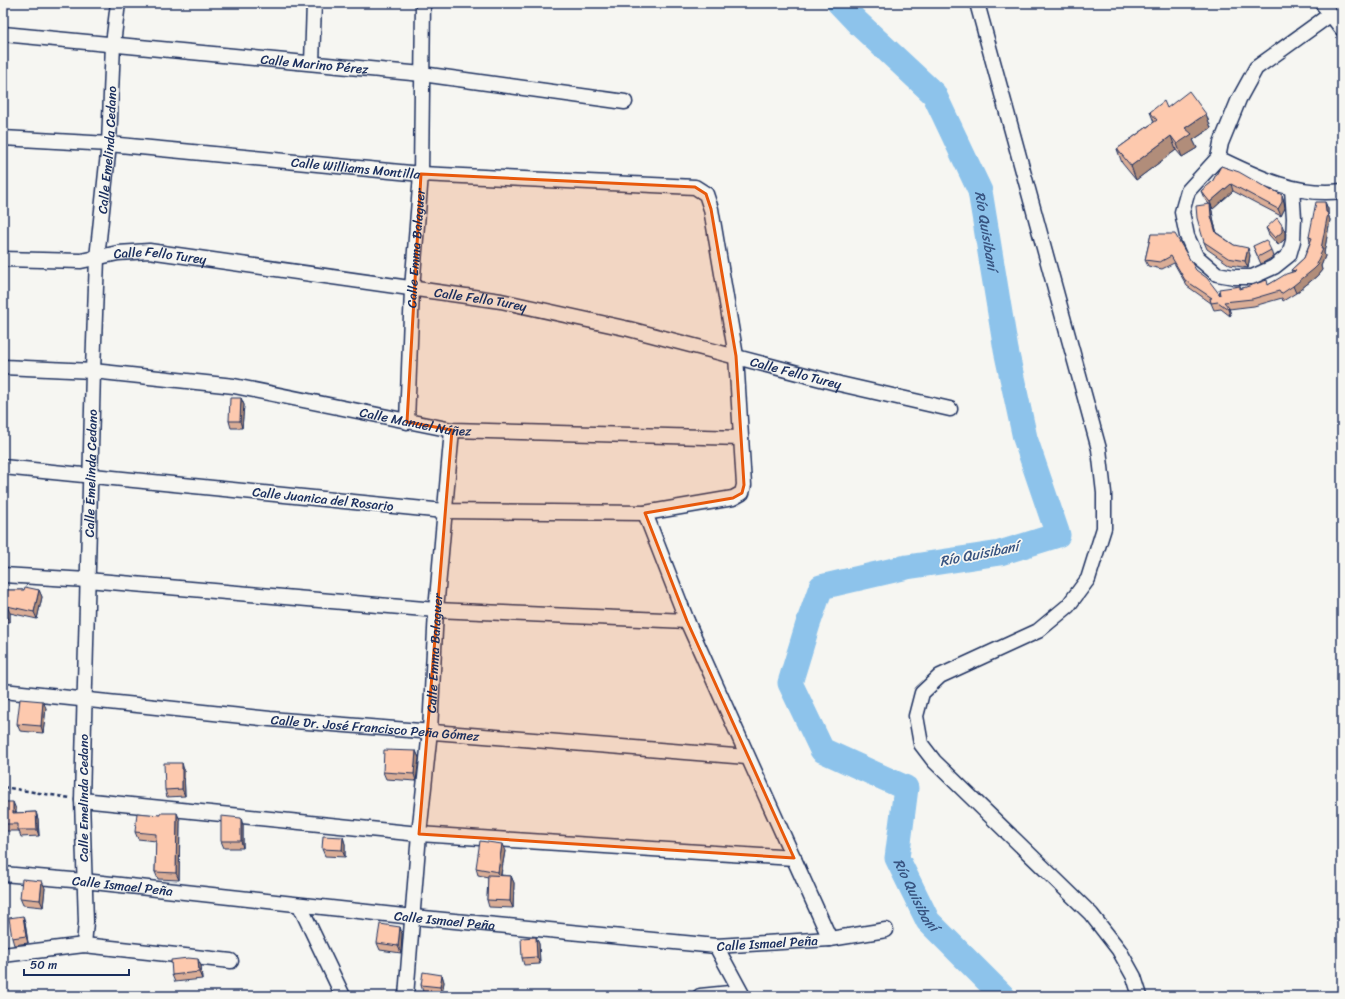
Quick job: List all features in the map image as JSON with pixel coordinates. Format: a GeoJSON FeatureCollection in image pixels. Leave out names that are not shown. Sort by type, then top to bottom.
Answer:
{"type":"FeatureCollection","features":[{"type":"Feature","properties":{"kind":"street","name":"Calle Emelinda Cedano"},"geometry":{"type":"LineString","coordinates":[[84,945],[86,922],[82,800],[97,258],[109,144],[113,44],[118,3]]}},
{"type":"Feature","properties":{"kind":"street"},"geometry":{"type":"LineString","coordinates":[[312,63],[314,3]]}},
{"type":"Feature","properties":{"kind":"street","name":"Calle Emma Balaguer"},"geometry":{"type":"LineString","coordinates":[[407,422],[412,289],[421,174],[423,3]]}},
{"type":"Feature","properties":{"kind":"street"},"geometry":{"type":"LineString","coordinates":[[977,3],[1099,449],[1104,493],[1104,528],[1088,579],[1068,606],[1038,631],[940,676],[922,693],[916,716],[921,744],[934,761],[1091,914],[1119,950],[1134,977],[1140,996]]}},
{"type":"Feature","properties":{"kind":"street"},"geometry":{"type":"LineString","coordinates":[[1322,3],[1342,29]]}},
{"type":"Feature","properties":{"kind":"street"},"geometry":{"type":"LineString","coordinates":[[1292,189],[1294,218],[1289,255],[1274,267],[1252,277],[1234,277],[1217,274],[1196,256],[1187,236],[1182,212],[1188,191],[1218,158],[1221,143],[1239,99],[1256,68],[1331,14]]}},
{"type":"Feature","properties":{"kind":"street","name":"Calle Marino Pérez"},"geometry":{"type":"LineString","coordinates":[[3,34],[422,74],[625,102]]}},
{"type":"Feature","properties":{"kind":"street","name":"Calle Williams Montilla"},"geometry":{"type":"LineString","coordinates":[[3,138],[109,144],[421,174],[695,187],[706,194],[711,209],[736,356]]}},
{"type":"Feature","properties":{"kind":"street"},"geometry":{"type":"LineString","coordinates":[[1218,158],[1258,177],[1292,189],[1328,193],[1342,191]]}},
{"type":"Feature","properties":{"kind":"street","name":"Calle Fello Turey"},"geometry":{"type":"LineString","coordinates":[[3,259],[81,261],[118,253],[149,251],[501,301],[629,329],[840,384],[950,409]]}},
{"type":"Feature","properties":{"kind":"street"},"geometry":{"type":"LineString","coordinates":[[736,356],[741,438]]}},
{"type":"Feature","properties":{"kind":"street","name":"Calle Manuel Núñez"},"geometry":{"type":"LineString","coordinates":[[3,367],[93,371],[234,386],[452,430],[741,438]]}},
{"type":"Feature","properties":{"kind":"street","name":"Calle Emma Balaguer"},"geometry":{"type":"LineString","coordinates":[[406,996],[419,834],[430,731],[436,610],[452,430]]}},
{"type":"Feature","properties":{"kind":"street","name":"Calle Juanica del Rosario"},"geometry":{"type":"LineString","coordinates":[[3,467],[444,511],[645,513],[734,498],[742,493],[744,485],[741,438]]}},
{"type":"Feature","properties":{"kind":"street"},"geometry":{"type":"LineString","coordinates":[[645,513],[687,621],[830,939]]}},
{"type":"Feature","properties":{"kind":"street"},"geometry":{"type":"LineString","coordinates":[[3,575],[87,580],[436,610],[687,621]]}},
{"type":"Feature","properties":{"kind":"street","name":"Calle Dr. José Francisco Peña Gómez"},"geometry":{"type":"LineString","coordinates":[[3,691],[84,698],[270,719],[747,757]]}},
{"type":"Feature","properties":{"kind":"street"},"geometry":{"type":"LineString","coordinates":[[82,800],[419,834],[794,858]]}},
{"type":"Feature","properties":{"kind":"street","name":"Calle Ismael Peña"},"geometry":{"type":"LineString","coordinates":[[3,874],[84,881],[300,906],[716,946],[830,939],[886,930]]}},
{"type":"Feature","properties":{"kind":"street"},"geometry":{"type":"LineString","coordinates":[[300,906],[343,996]]}},
{"type":"Feature","properties":{"kind":"street"},"geometry":{"type":"LineString","coordinates":[[3,955],[84,945],[231,961]]}},
{"type":"Feature","properties":{"kind":"street"},"geometry":{"type":"LineString","coordinates":[[700,996],[742,994],[716,946]]}},
{"type":"Feature","properties":{"kind":"path"},"geometry":{"type":"LineString","coordinates":[[3,788],[82,800]]}},
{"type":"Feature","properties":{"kind":"highlighted area"},"geometry":{"type":"Polygon","coordinates":[[[421,174],[695,187],[706,194],[711,209],[736,356],[744,485],[742,493],[733,498],[645,513],[687,621],[794,858],[419,834],[452,430],[407,422],[421,174]]]}},
{"type":"Feature","properties":{"kind":"building"},"geometry":{"type":"Polygon","coordinates":[[[1189,91],[1206,114],[1185,128],[1192,134],[1177,144],[1171,136],[1131,166],[1117,149],[1157,120],[1150,112],[1164,101],[1167,108],[1189,91]]]}},
{"type":"Feature","properties":{"kind":"building"},"geometry":{"type":"Polygon","coordinates":[[[1221,166],[1239,172],[1282,195],[1282,202],[1278,209],[1231,184],[1210,202],[1201,191],[1212,182],[1221,166]]]}},
{"type":"Feature","properties":{"kind":"building"},"geometry":{"type":"Polygon","coordinates":[[[1316,202],[1325,202],[1326,212],[1328,213],[1321,249],[1323,249],[1316,264],[1320,263],[1293,286],[1281,294],[1279,291],[1252,299],[1224,302],[1229,308],[1228,309],[1218,302],[1211,303],[1210,298],[1212,298],[1185,280],[1171,256],[1160,262],[1145,260],[1151,234],[1175,234],[1196,270],[1207,278],[1220,295],[1219,289],[1240,286],[1240,289],[1267,280],[1268,285],[1286,274],[1296,271],[1291,270],[1304,258],[1312,238],[1309,237],[1316,202]]]}},
{"type":"Feature","properties":{"kind":"building"},"geometry":{"type":"Polygon","coordinates":[[[1210,204],[1211,216],[1216,233],[1234,245],[1248,248],[1245,261],[1228,258],[1204,242],[1197,218],[1196,206],[1210,204]]]}},
{"type":"Feature","properties":{"kind":"building"},"geometry":{"type":"Polygon","coordinates":[[[1277,218],[1282,225],[1282,232],[1275,238],[1266,228],[1277,218]]]}},
{"type":"Feature","properties":{"kind":"building"},"geometry":{"type":"Polygon","coordinates":[[[1266,240],[1271,250],[1258,257],[1253,246],[1266,240]]]}},
{"type":"Feature","properties":{"kind":"building"},"geometry":{"type":"Polygon","coordinates":[[[230,398],[241,398],[240,421],[229,421],[230,398]]]}},
{"type":"Feature","properties":{"kind":"building"},"geometry":{"type":"Polygon","coordinates":[[[25,587],[39,590],[34,612],[7,606],[7,615],[3,615],[3,590],[24,590],[25,587]]]}},
{"type":"Feature","properties":{"kind":"building"},"geometry":{"type":"Polygon","coordinates":[[[20,699],[43,701],[41,726],[17,724],[20,699]]]}},
{"type":"Feature","properties":{"kind":"building"},"geometry":{"type":"Polygon","coordinates":[[[384,750],[416,751],[414,774],[383,772],[384,750]]]}},
{"type":"Feature","properties":{"kind":"building"},"geometry":{"type":"Polygon","coordinates":[[[164,763],[182,763],[182,789],[165,790],[164,763]]]}},
{"type":"Feature","properties":{"kind":"building"},"geometry":{"type":"Polygon","coordinates":[[[3,802],[13,802],[13,813],[36,812],[37,830],[18,830],[18,824],[3,824],[3,802]]]}},
{"type":"Feature","properties":{"kind":"building"},"geometry":{"type":"Polygon","coordinates":[[[137,813],[160,815],[160,813],[177,813],[176,873],[155,872],[156,834],[135,832],[137,813]]]}},
{"type":"Feature","properties":{"kind":"building"},"geometry":{"type":"Polygon","coordinates":[[[221,816],[241,818],[241,841],[221,841],[221,816]]]}},
{"type":"Feature","properties":{"kind":"building"},"geometry":{"type":"Polygon","coordinates":[[[323,836],[343,837],[342,850],[322,849],[323,836]]]}},
{"type":"Feature","properties":{"kind":"building"},"geometry":{"type":"Polygon","coordinates":[[[480,841],[502,844],[498,872],[476,868],[480,841]]]}},
{"type":"Feature","properties":{"kind":"building"},"geometry":{"type":"Polygon","coordinates":[[[488,875],[511,876],[510,901],[487,900],[488,875]]]}},
{"type":"Feature","properties":{"kind":"building"},"geometry":{"type":"Polygon","coordinates":[[[22,879],[42,881],[40,900],[20,898],[22,879]]]}},
{"type":"Feature","properties":{"kind":"building"},"geometry":{"type":"Polygon","coordinates":[[[23,916],[26,936],[12,938],[9,918],[23,916]]]}},
{"type":"Feature","properties":{"kind":"building"},"geometry":{"type":"Polygon","coordinates":[[[380,924],[400,927],[398,946],[377,943],[380,924]]]}},
{"type":"Feature","properties":{"kind":"building"},"geometry":{"type":"Polygon","coordinates":[[[536,937],[537,957],[522,958],[521,938],[536,937]]]}},
{"type":"Feature","properties":{"kind":"building"},"geometry":{"type":"Polygon","coordinates":[[[188,958],[198,959],[199,972],[172,975],[171,960],[188,958]]]}},
{"type":"Feature","properties":{"kind":"building"},"geometry":{"type":"Polygon","coordinates":[[[423,972],[442,975],[440,987],[421,985],[423,972]]]}},
{"type":"Feature","properties":{"kind":"waterway","name":"Río Quisibaní"},"geometry":{"type":"LineString","coordinates":[[839,3],[858,23],[934,94],[980,191],[1006,350],[1025,438],[1058,535],[1000,553],[907,567],[821,587],[790,683],[822,750],[906,788],[897,858],[928,921],[1003,996]]}}]}
